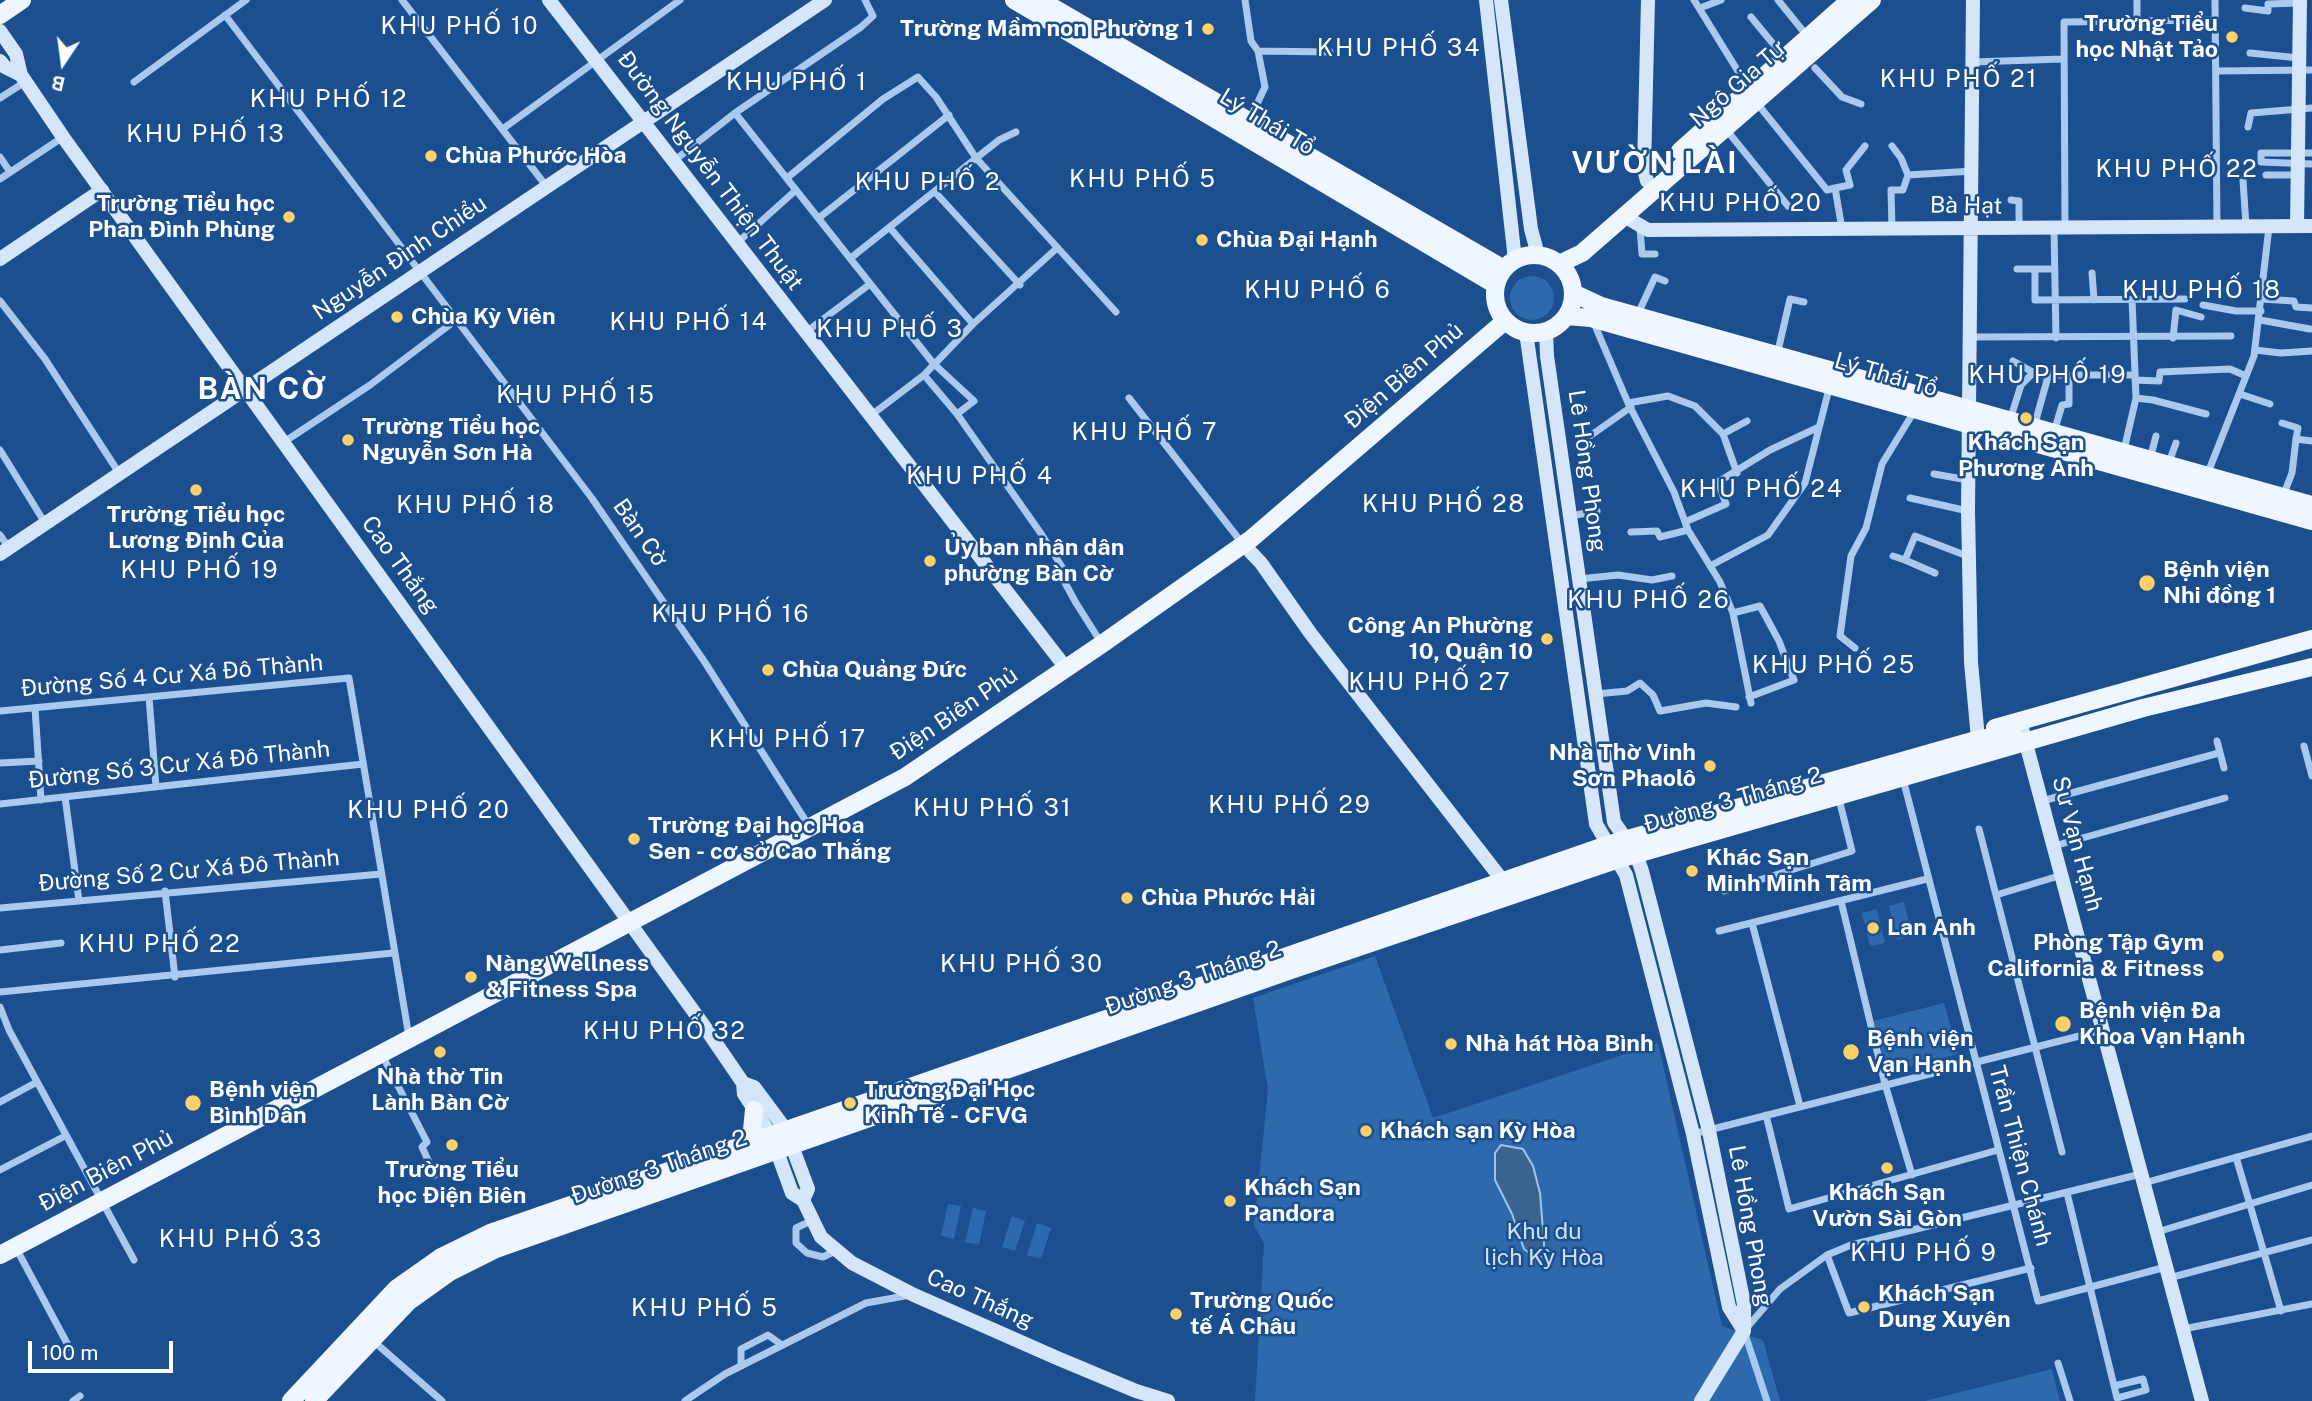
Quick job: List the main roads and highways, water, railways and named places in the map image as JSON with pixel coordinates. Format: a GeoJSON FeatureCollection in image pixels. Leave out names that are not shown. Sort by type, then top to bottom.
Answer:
{"type":"FeatureCollection","features":[{"type":"Feature","properties":{"kind":"main road"},"geometry":{"type":"LineString","coordinates":[[0,15],[22,0]]}},
{"type":"Feature","properties":{"kind":"main road","name":"Lý Thái Tổ"},"geometry":{"type":"LineString","coordinates":[[1014,0],[1505,272]]}},
{"type":"Feature","properties":{"kind":"main road","name":"Lý Thái Tổ"},"geometry":{"type":"LineString","coordinates":[[1040,0],[1245,128]]}},
{"type":"Feature","properties":{"kind":"main road","name":"Ngô Gia Tự"},"geometry":{"type":"LineString","coordinates":[[1565,260],[1582,253],[1725,128],[1785,58],[1850,0]]}},
{"type":"Feature","properties":{"kind":"main road","name":"Ngô Gia Tự"},"geometry":{"type":"LineString","coordinates":[[1565,260],[1576,246],[1647,181],[1872,0]]}},
{"type":"Feature","properties":{"kind":"main road"},"geometry":{"type":"LineString","coordinates":[[1538,255],[1565,260],[1573,293],[1566,316],[1546,331],[1526,332],[1506,321],[1496,304],[1505,272],[1538,255]]}},
{"type":"Feature","properties":{"kind":"main road","name":"Lý Thái Tổ"},"geometry":{"type":"LineString","coordinates":[[1573,293],[1595,304],[1777,355],[1971,417],[2285,503],[2312,505]]}},
{"type":"Feature","properties":{"kind":"main road","name":"Lý Thái Tổ"},"geometry":{"type":"LineString","coordinates":[[1566,316],[1598,320],[1915,409],[2010,421],[2054,433],[2207,476],[2285,503],[2312,521]]}},
{"type":"Feature","properties":{"kind":"main road","name":"Điện Biên Phủ"},"geometry":{"type":"LineString","coordinates":[[5,1251],[905,777],[1102,644],[1243,544],[1506,321]]}},
{"type":"Feature","properties":{"kind":"main road","name":"Đường 3 Tháng 2"},"geometry":{"type":"LineString","coordinates":[[314,1401],[371,1339],[422,1291],[481,1256],[782,1140],[1616,842],[1983,744],[2132,700],[2290,649],[2312,639]]}},
{"type":"Feature","properties":{"kind":"main road","name":"Đường 3 Tháng 2"},"geometry":{"type":"LineString","coordinates":[[2290,649],[2312,646]]}},
{"type":"Feature","properties":{"kind":"main road","name":"Đường 3 Tháng 2"},"geometry":{"type":"LineString","coordinates":[[2132,700],[2312,655]]}},
{"type":"Feature","properties":{"kind":"main road","name":"Đường 3 Tháng 2"},"geometry":{"type":"LineString","coordinates":[[2023,731],[2080,709],[2312,667]]}},
{"type":"Feature","properties":{"kind":"main road","name":"Đường 3 Tháng 2"},"geometry":{"type":"LineString","coordinates":[[291,1401],[388,1297],[449,1253],[490,1233],[745,1144],[782,1140],[1627,857],[1903,778],[1983,744]]}},
{"type":"Feature","properties":{"kind":"main road"},"geometry":{"type":"LineString","coordinates":[[745,1144],[752,1130],[754,1110]]}},
{"type":"Feature","properties":{"kind":"place","name":"Trường Mầm non Phường 1"},"geometry":{"type":"Point","coordinates":[1208,29]}},
{"type":"Feature","properties":{"kind":"place","name":"Trường Tiểu học Nhật Tảo"},"geometry":{"type":"Point","coordinates":[2232,37]}},
{"type":"Feature","properties":{"kind":"place","name":"Chùa Phước Hòa"},"geometry":{"type":"Point","coordinates":[431,156]}},
{"type":"Feature","properties":{"kind":"place","name":"Trường Tiểu học Phan Đình Phùng"},"geometry":{"type":"Point","coordinates":[289,217]}},
{"type":"Feature","properties":{"kind":"place","name":"Chùa Đại Hạnh"},"geometry":{"type":"Point","coordinates":[1202,240]}},
{"type":"Feature","properties":{"kind":"place","name":"Chùa Kỳ Viên"},"geometry":{"type":"Point","coordinates":[397,317]}},
{"type":"Feature","properties":{"kind":"place","name":"Khách Sạn Phương Anh"},"geometry":{"type":"Point","coordinates":[2026,418]}},
{"type":"Feature","properties":{"kind":"place","name":"Trường Tiểu học Nguyễn Sơn Hà"},"geometry":{"type":"Point","coordinates":[348,440]}},
{"type":"Feature","properties":{"kind":"place","name":"Trường Tiểu học Lương Định Của"},"geometry":{"type":"Point","coordinates":[196,490]}},
{"type":"Feature","properties":{"kind":"place","name":"Ủy ban nhân dân phường Bàn Cờ"},"geometry":{"type":"Point","coordinates":[930,561]}},
{"type":"Feature","properties":{"kind":"place","name":"Bệnh viện Nhi đồng 1"},"geometry":{"type":"Point","coordinates":[2147,583]}},
{"type":"Feature","properties":{"kind":"place","name":"Công An Phường 10, Quận 10"},"geometry":{"type":"Point","coordinates":[1547,639]}},
{"type":"Feature","properties":{"kind":"place","name":"Chùa Quảng Đức"},"geometry":{"type":"Point","coordinates":[768,670]}},
{"type":"Feature","properties":{"kind":"place","name":"Nhà Thờ Vinh Sơn Phaolô"},"geometry":{"type":"Point","coordinates":[1710,766]}},
{"type":"Feature","properties":{"kind":"place","name":"Trường Đại học Hoa Sen - cơ sở Cao Thắng"},"geometry":{"type":"Point","coordinates":[634,839]}},
{"type":"Feature","properties":{"kind":"place","name":"Khác Sạn Minh Minh Tâm"},"geometry":{"type":"Point","coordinates":[1692,871]}},
{"type":"Feature","properties":{"kind":"place","name":"Chùa Phước Hải"},"geometry":{"type":"Point","coordinates":[1127,898]}},
{"type":"Feature","properties":{"kind":"place","name":"Lan Anh"},"geometry":{"type":"Point","coordinates":[1873,928]}},
{"type":"Feature","properties":{"kind":"place","name":"Phòng Tập Gym California & Fitness"},"geometry":{"type":"Point","coordinates":[2218,956]}},
{"type":"Feature","properties":{"kind":"place","name":"Nàng Wellness & Fitness Spa"},"geometry":{"type":"Point","coordinates":[471,977]}},
{"type":"Feature","properties":{"kind":"place","name":"Bệnh viện Đa Khoa Vạn Hạnh"},"geometry":{"type":"Point","coordinates":[2063,1024]}},
{"type":"Feature","properties":{"kind":"place","name":"Nhà hát Hòa Bình"},"geometry":{"type":"Point","coordinates":[1451,1044]}},
{"type":"Feature","properties":{"kind":"place","name":"Nhà thờ Tin Lành Bàn Cờ"},"geometry":{"type":"Point","coordinates":[440,1052]}},
{"type":"Feature","properties":{"kind":"place","name":"Bệnh viện Vạn Hạnh"},"geometry":{"type":"Point","coordinates":[1851,1052]}},
{"type":"Feature","properties":{"kind":"place","name":"Bệnh viện Bình Dân"},"geometry":{"type":"Point","coordinates":[193,1103]}},
{"type":"Feature","properties":{"kind":"place","name":"Trường Đại Học Kinh Tế - CFVG"},"geometry":{"type":"Point","coordinates":[850,1103]}},
{"type":"Feature","properties":{"kind":"place","name":"Khách sạn Kỳ Hòa"},"geometry":{"type":"Point","coordinates":[1366,1131]}},
{"type":"Feature","properties":{"kind":"place","name":"Trường Tiểu học Điện Biên"},"geometry":{"type":"Point","coordinates":[452,1145]}},
{"type":"Feature","properties":{"kind":"place","name":"Khách Sạn Vườn Sài Gòn"},"geometry":{"type":"Point","coordinates":[1887,1168]}},
{"type":"Feature","properties":{"kind":"place","name":"Khách Sạn Pandora"},"geometry":{"type":"Point","coordinates":[1230,1201]}},
{"type":"Feature","properties":{"kind":"place","name":"Khách Sạn Dung Xuyên"},"geometry":{"type":"Point","coordinates":[1864,1307]}},
{"type":"Feature","properties":{"kind":"place","name":"Trường Quốc tế Á Châu"},"geometry":{"type":"Point","coordinates":[1176,1314]}},
{"type":"Feature","properties":{"kind":"district","name":"KHU PHỐ 10"},"geometry":{"type":"Point","coordinates":[460,27]}},
{"type":"Feature","properties":{"kind":"district","name":"KHU PHỐ 34"},"geometry":{"type":"Point","coordinates":[1399,49]}},
{"type":"Feature","properties":{"kind":"district","name":"KHU PHỐ 21"},"geometry":{"type":"Point","coordinates":[1959,80]}},
{"type":"Feature","properties":{"kind":"district","name":"KHU PHỐ 1"},"geometry":{"type":"Point","coordinates":[797,83]}},
{"type":"Feature","properties":{"kind":"district","name":"KHU PHỐ 12"},"geometry":{"type":"Point","coordinates":[329,100]}},
{"type":"Feature","properties":{"kind":"district","name":"KHU PHỐ 13"},"geometry":{"type":"Point","coordinates":[206,135]}},
{"type":"Feature","properties":{"kind":"district","name":"VƯỜN LÀI"},"geometry":{"type":"Point","coordinates":[1655,164]}},
{"type":"Feature","properties":{"kind":"district","name":"KHU PHỐ 22"},"geometry":{"type":"Point","coordinates":[2177,170]}},
{"type":"Feature","properties":{"kind":"district","name":"KHU PHỐ 5"},"geometry":{"type":"Point","coordinates":[1143,180]}},
{"type":"Feature","properties":{"kind":"district","name":"KHU PHỐ 2"},"geometry":{"type":"Point","coordinates":[928,183]}},
{"type":"Feature","properties":{"kind":"district","name":"KHU PHỐ 20"},"geometry":{"type":"Point","coordinates":[1741,204]}},
{"type":"Feature","properties":{"kind":"district","name":"KHU PHỐ 6"},"geometry":{"type":"Point","coordinates":[1318,291]}},
{"type":"Feature","properties":{"kind":"district","name":"KHU PHỐ 18"},"geometry":{"type":"Point","coordinates":[2202,291]}},
{"type":"Feature","properties":{"kind":"district","name":"KHU PHỐ 14"},"geometry":{"type":"Point","coordinates":[689,323]}},
{"type":"Feature","properties":{"kind":"district","name":"KHU PHỐ 3"},"geometry":{"type":"Point","coordinates":[890,330]}},
{"type":"Feature","properties":{"kind":"district","name":"KHU PHỐ 19"},"geometry":{"type":"Point","coordinates":[2048,376]}},
{"type":"Feature","properties":{"kind":"district","name":"BÀN CỜ"},"geometry":{"type":"Point","coordinates":[263,390]}},
{"type":"Feature","properties":{"kind":"district","name":"KHU PHỐ 15"},"geometry":{"type":"Point","coordinates":[576,396]}},
{"type":"Feature","properties":{"kind":"district","name":"KHU PHỐ 7"},"geometry":{"type":"Point","coordinates":[1145,433]}},
{"type":"Feature","properties":{"kind":"district","name":"KHU PHỐ 4"},"geometry":{"type":"Point","coordinates":[980,477]}},
{"type":"Feature","properties":{"kind":"district","name":"KHU PHỐ 24"},"geometry":{"type":"Point","coordinates":[1762,490]}},
{"type":"Feature","properties":{"kind":"district","name":"KHU PHỐ 28"},"geometry":{"type":"Point","coordinates":[1444,505]}},
{"type":"Feature","properties":{"kind":"district","name":"KHU PHỐ 18"},"geometry":{"type":"Point","coordinates":[476,506]}},
{"type":"Feature","properties":{"kind":"district","name":"KHU PHỐ 19"},"geometry":{"type":"Point","coordinates":[200,571]}},
{"type":"Feature","properties":{"kind":"district","name":"KHU PHỐ 26"},"geometry":{"type":"Point","coordinates":[1649,601]}},
{"type":"Feature","properties":{"kind":"district","name":"KHU PHỐ 16"},"geometry":{"type":"Point","coordinates":[731,615]}},
{"type":"Feature","properties":{"kind":"district","name":"KHU PHỐ 25"},"geometry":{"type":"Point","coordinates":[1834,666]}},
{"type":"Feature","properties":{"kind":"district","name":"KHU PHỐ 27"},"geometry":{"type":"Point","coordinates":[1430,683]}},
{"type":"Feature","properties":{"kind":"district","name":"KHU PHỐ 17"},"geometry":{"type":"Point","coordinates":[788,740]}},
{"type":"Feature","properties":{"kind":"district","name":"KHU PHỐ 29"},"geometry":{"type":"Point","coordinates":[1290,806]}},
{"type":"Feature","properties":{"kind":"district","name":"KHU PHỐ 31"},"geometry":{"type":"Point","coordinates":[993,809]}},
{"type":"Feature","properties":{"kind":"district","name":"KHU PHỐ 20"},"geometry":{"type":"Point","coordinates":[429,811]}},
{"type":"Feature","properties":{"kind":"district","name":"KHU PHỐ 22"},"geometry":{"type":"Point","coordinates":[160,945]}},
{"type":"Feature","properties":{"kind":"district","name":"KHU PHỐ 30"},"geometry":{"type":"Point","coordinates":[1022,965]}},
{"type":"Feature","properties":{"kind":"district","name":"KHU PHỐ 32"},"geometry":{"type":"Point","coordinates":[665,1032]}},
{"type":"Feature","properties":{"kind":"district","name":"KHU PHỐ 33"},"geometry":{"type":"Point","coordinates":[241,1240]}},
{"type":"Feature","properties":{"kind":"district","name":"KHU PHỐ 9"},"geometry":{"type":"Point","coordinates":[1924,1254]}},
{"type":"Feature","properties":{"kind":"district","name":"KHU PHỐ 5"},"geometry":{"type":"Point","coordinates":[705,1309]}},
{"type":"Feature","properties":{"kind":"park label","name":"Khu du lịch Kỳ Hòa"},"geometry":{"type":"Point","coordinates":[1544,1245]}}]}
